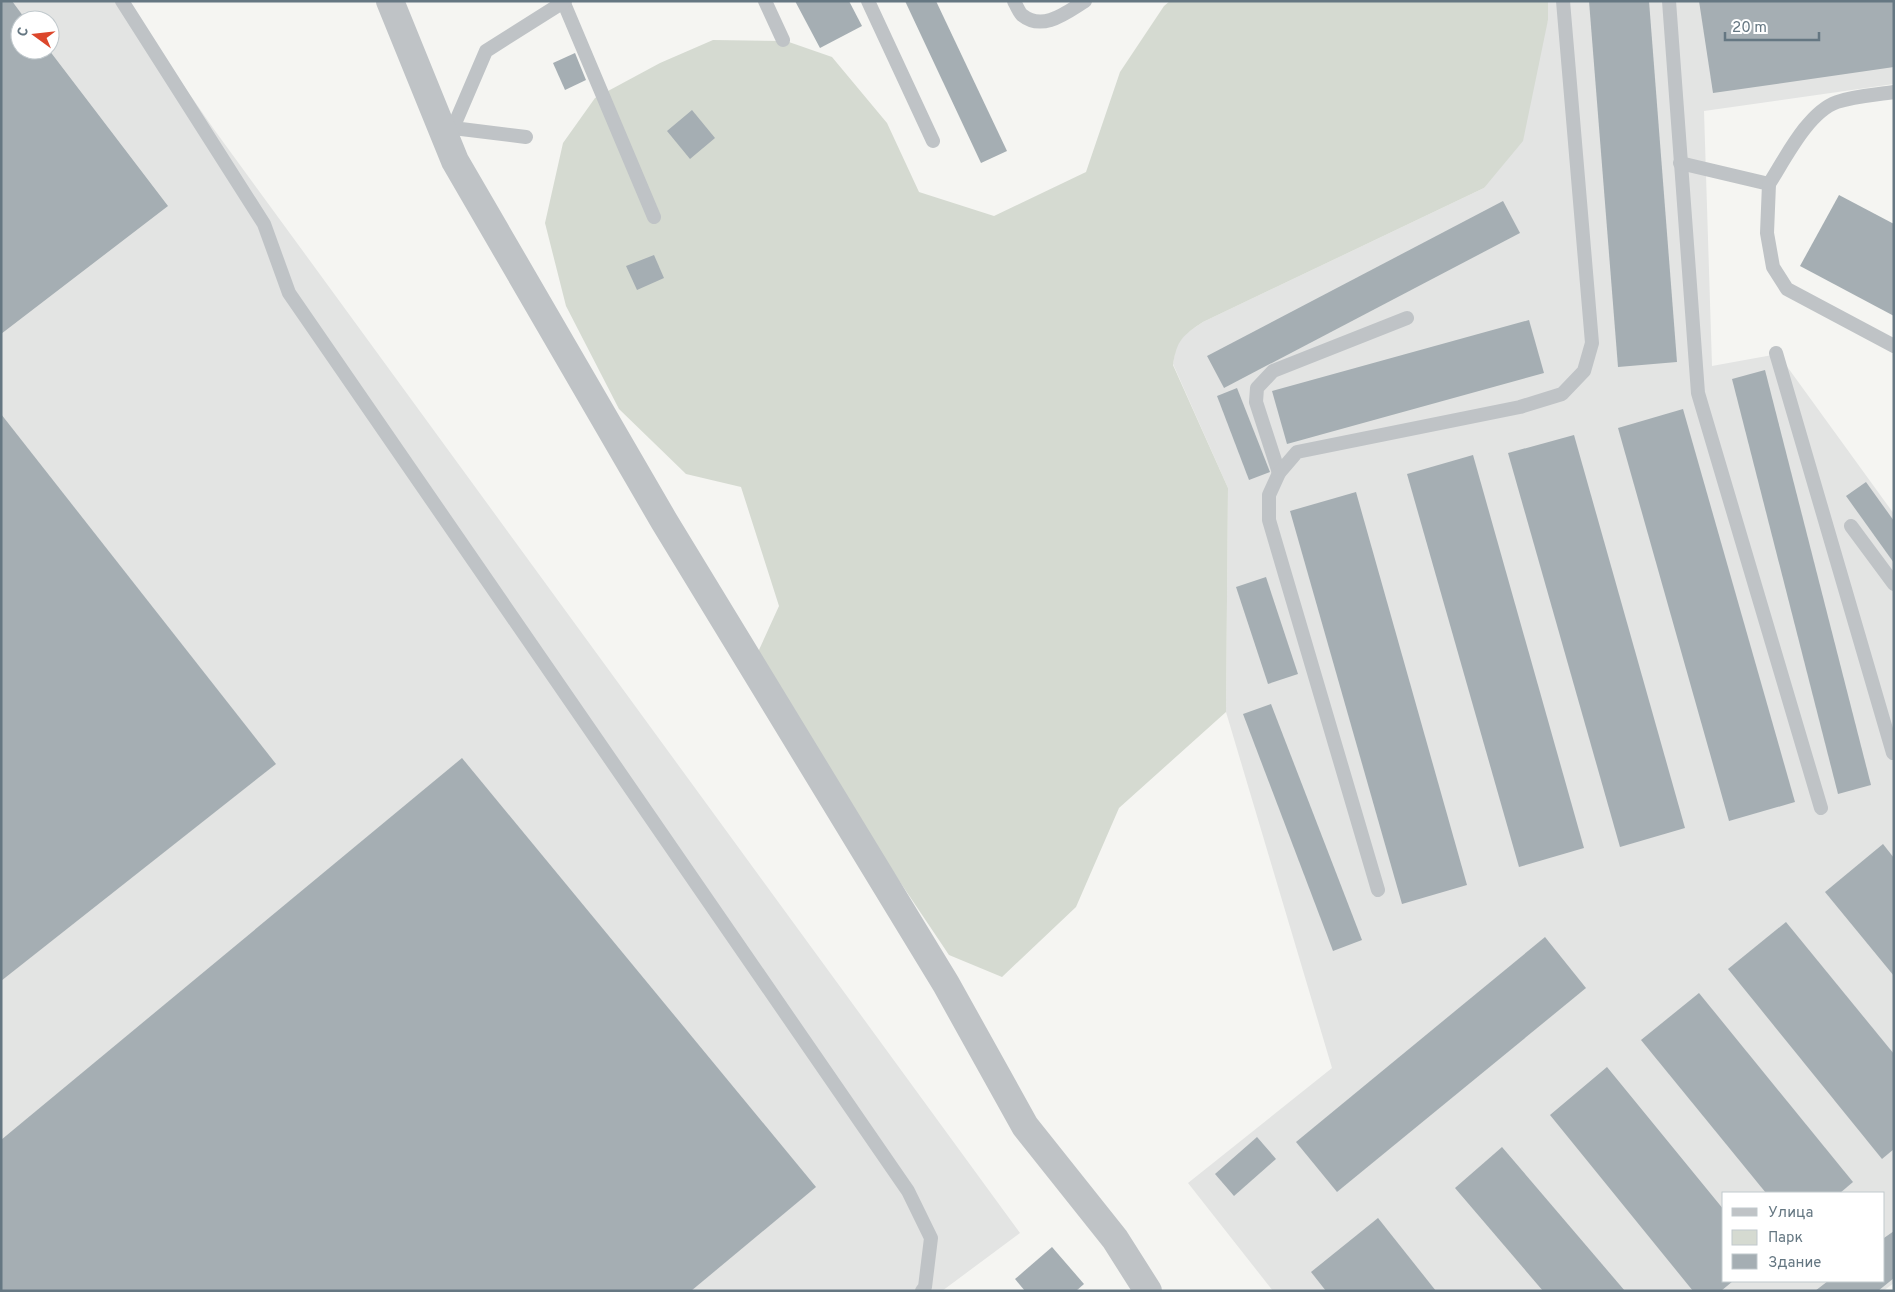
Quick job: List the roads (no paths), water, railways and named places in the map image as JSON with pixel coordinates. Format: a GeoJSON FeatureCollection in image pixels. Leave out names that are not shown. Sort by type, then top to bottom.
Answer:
{"type":"FeatureCollection","features":[{"type":"Feature","properties":{"kind":"street"},"geometry":{"type":"LineString","coordinates":[[390,1],[455,161],[659,512],[946,984],[1025,1126],[1116,1239],[1148,1291]]}},
{"type":"Feature","properties":{"kind":"lane"},"geometry":{"type":"LineString","coordinates":[[122,1],[264,224],[289,293],[908,1191],[931,1238],[925,1287],[922,1291]]}},
{"type":"Feature","properties":{"kind":"lane"},"geometry":{"type":"LineString","coordinates":[[765,1],[783,40]]}},
{"type":"Feature","properties":{"kind":"lane"},"geometry":{"type":"LineString","coordinates":[[868,1],[933,141]]}},
{"type":"Feature","properties":{"kind":"lane"},"geometry":{"type":"LineString","coordinates":[[1014,1],[1022,15],[1036,22],[1056,20],[1085,1]]}},
{"type":"Feature","properties":{"kind":"lane"},"geometry":{"type":"LineString","coordinates":[[1378,890],[1269,520],[1269,495],[1279,473],[1297,452],[1520,407],[1562,394],[1584,371],[1592,343],[1563,1]]}},
{"type":"Feature","properties":{"kind":"lane"},"geometry":{"type":"LineString","coordinates":[[1670,1],[1680,163],[1698,393],[1821,808]]}},
{"type":"Feature","properties":{"kind":"lane"},"geometry":{"type":"LineString","coordinates":[[526,137],[453,128],[486,52],[564,2],[654,217]]}},
{"type":"Feature","properties":{"kind":"lane"},"geometry":{"type":"LineString","coordinates":[[1894,92],[1836,102],[1820,112],[1808,125],[1769,184],[1767,234],[1772,267],[1787,289],[1894,346]]}},
{"type":"Feature","properties":{"kind":"lane"},"geometry":{"type":"LineString","coordinates":[[1680,163],[1769,184]]}},
{"type":"Feature","properties":{"kind":"lane"},"geometry":{"type":"LineString","coordinates":[[1279,473],[1256,402],[1257,388],[1273,371],[1407,318]]}},
{"type":"Feature","properties":{"kind":"lane"},"geometry":{"type":"LineString","coordinates":[[1776,353],[1893,753]]}},
{"type":"Feature","properties":{"kind":"lane"},"geometry":{"type":"LineString","coordinates":[[1851,526],[1894,584]]}}]}
